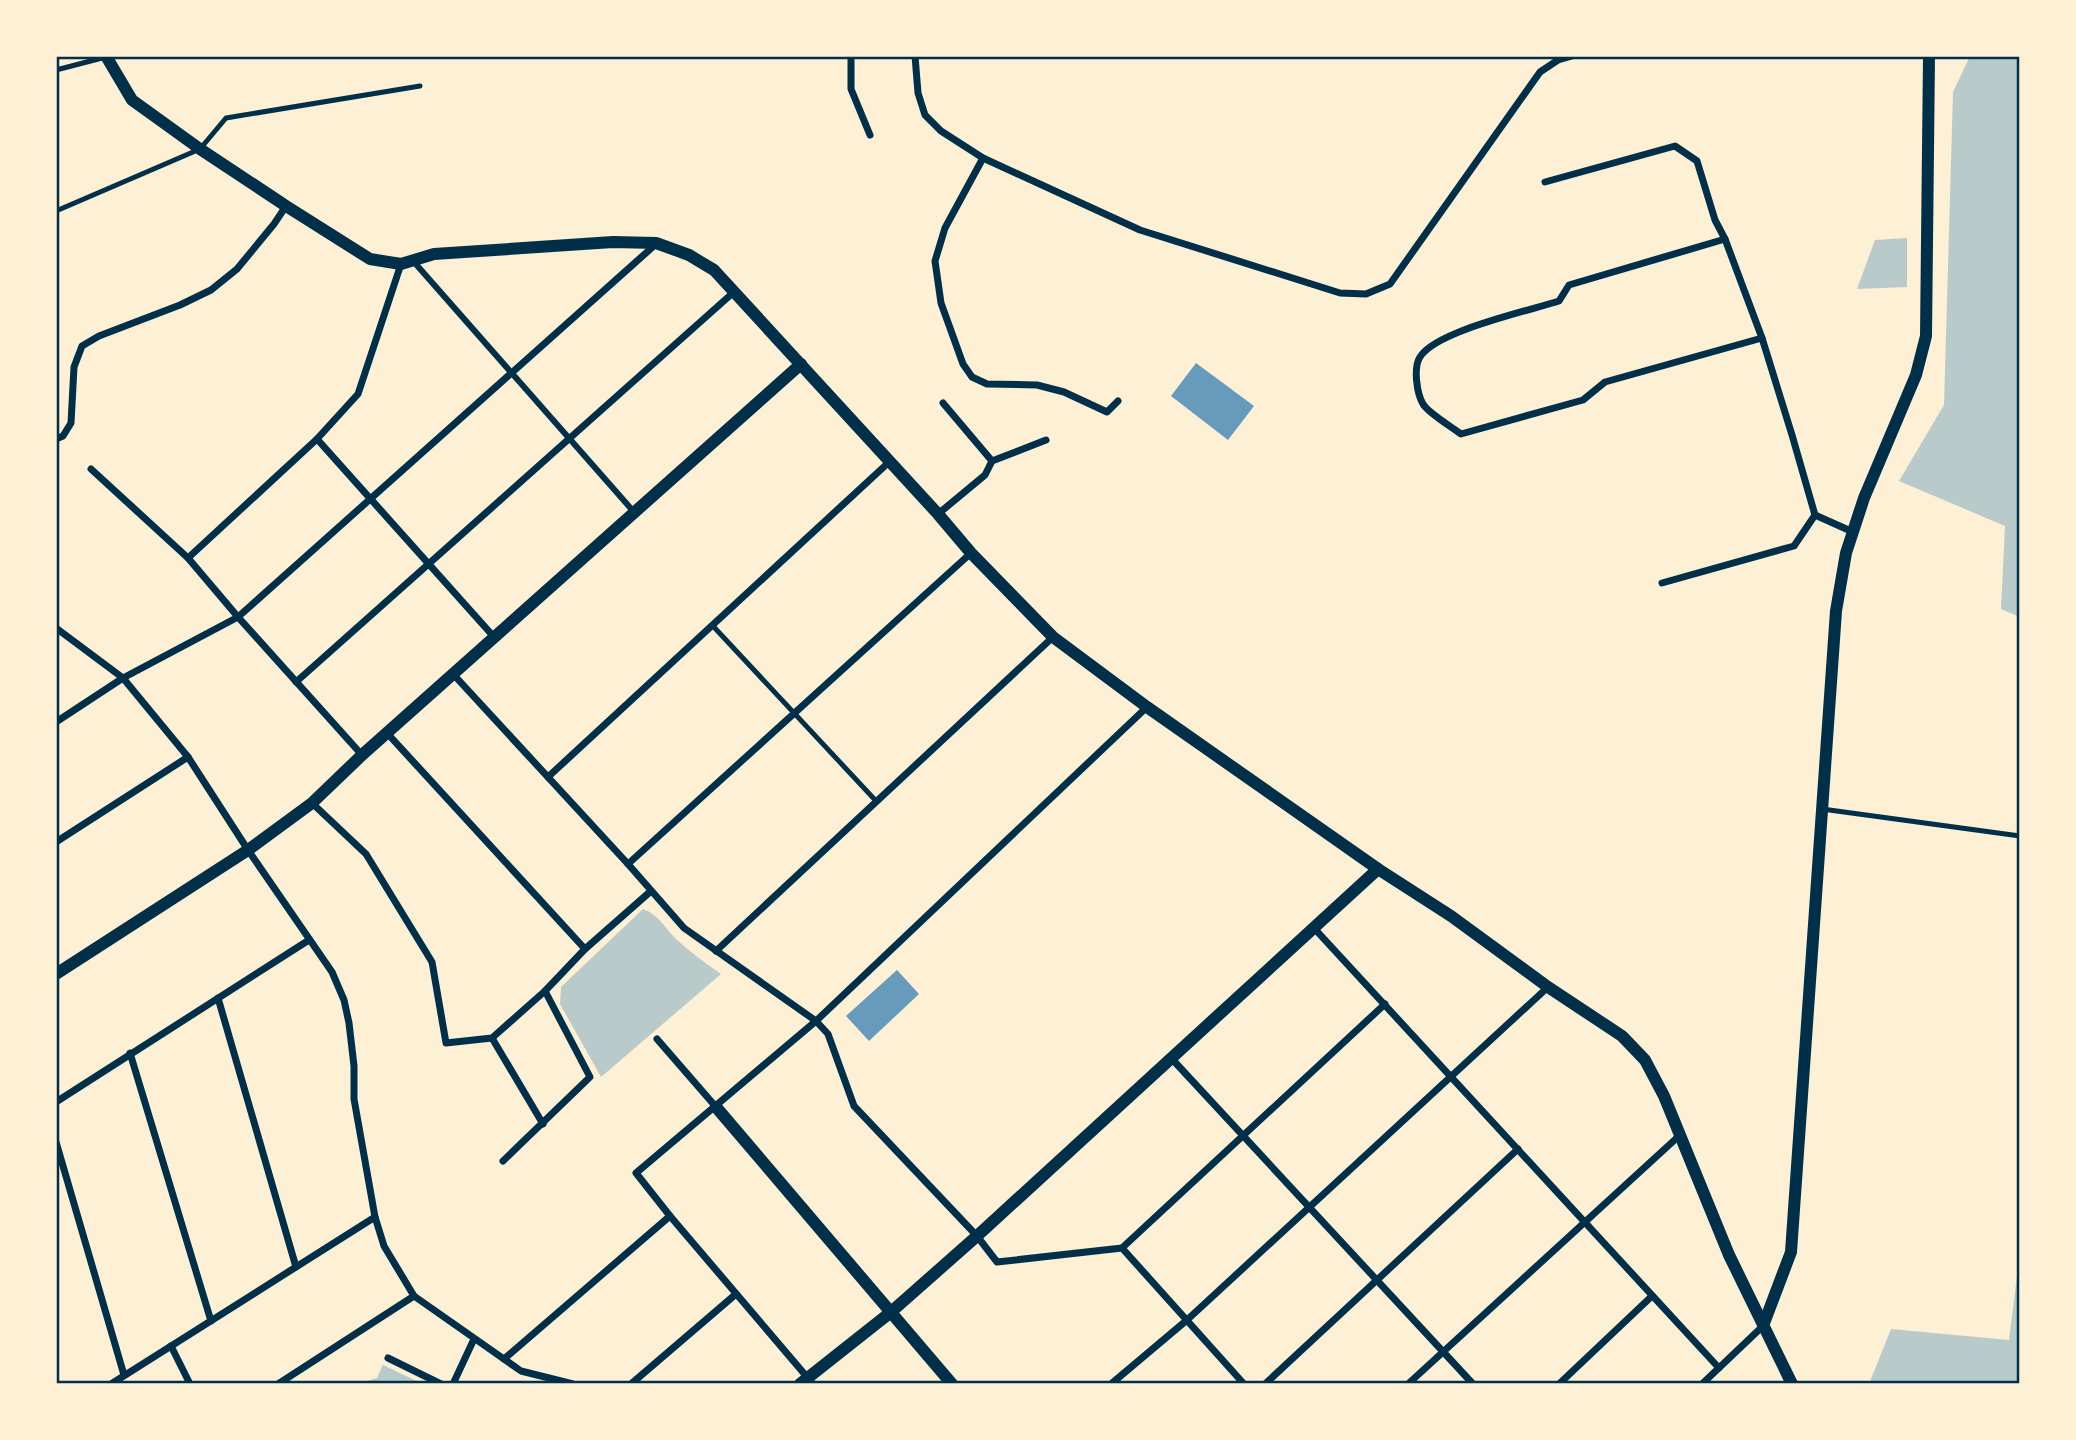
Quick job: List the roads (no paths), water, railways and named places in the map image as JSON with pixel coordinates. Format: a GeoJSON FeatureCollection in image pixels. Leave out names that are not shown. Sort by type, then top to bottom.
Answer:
{"type":"FeatureCollection","features":[{"type":"Feature","properties":{"kind":"street"},"geometry":{"type":"LineString","coordinates":[[106,56],[132,100],[200,149],[370,258],[407,263],[434,254],[613,242],[656,243],[688,255],[714,270],[971,553],[1053,637],[1147,707],[1378,869],[1451,915],[1548,987],[1622,1036],[1645,1060],[1664,1096],[1729,1255],[1792,1384]]}},
{"type":"Feature","properties":{"kind":"street"},"geometry":{"type":"LineString","coordinates":[[850,56],[851,89],[870,135]]}},
{"type":"Feature","properties":{"kind":"street"},"geometry":{"type":"LineString","coordinates":[[915,56],[918,93],[925,116],[941,131],[983,158],[1140,230],[1340,293],[1366,294],[1390,284],[1540,72],[1558,60],[1572,56]]}},
{"type":"Feature","properties":{"kind":"street"},"geometry":{"type":"LineString","coordinates":[[1702,1384],[1763,1326],[1790,1252],[1836,611],[1846,553],[1864,498],[1916,375],[1926,336],[1929,56]]}},
{"type":"Feature","properties":{"kind":"street"},"geometry":{"type":"LineString","coordinates":[[1545,182],[1675,146],[1697,161],[1715,220],[1725,239],[1762,338],[1793,435],[1815,515],[1794,546],[1662,583]]}},
{"type":"Feature","properties":{"kind":"street"},"geometry":{"type":"LineString","coordinates":[[983,158],[945,228],[935,261],[941,303],[963,363],[972,377],[986,384],[1037,385],[1064,392],[1107,412],[1118,401]]}},
{"type":"Feature","properties":{"kind":"street"},"geometry":{"type":"LineString","coordinates":[[56,439],[63,436],[71,424],[74,368],[82,346],[99,336],[211,290],[236,269],[286,206]]}},
{"type":"Feature","properties":{"kind":"street"},"geometry":{"type":"LineString","coordinates":[[1725,239],[1569,285],[1559,302],[1451,334],[1430,346],[1419,359],[1416,378],[1423,406],[1461,434],[1583,400],[1605,382],[1762,338]]}},
{"type":"Feature","properties":{"kind":"street"},"geometry":{"type":"LineString","coordinates":[[56,722],[123,678],[238,617],[656,243]]}},
{"type":"Feature","properties":{"kind":"street"},"geometry":{"type":"LineString","coordinates":[[407,263],[511,371],[635,512]]}},
{"type":"Feature","properties":{"kind":"street"},"geometry":{"type":"LineString","coordinates":[[188,558],[317,439],[358,394],[407,263]]}},
{"type":"Feature","properties":{"kind":"street"},"geometry":{"type":"LineString","coordinates":[[296,682],[735,291]]}},
{"type":"Feature","properties":{"kind":"street"},"geometry":{"type":"LineString","coordinates":[[56,974],[248,850],[312,803],[362,755],[801,365]]}},
{"type":"Feature","properties":{"kind":"street"},"geometry":{"type":"LineString","coordinates":[[943,403],[992,461]]}},
{"type":"Feature","properties":{"kind":"street"},"geometry":{"type":"LineString","coordinates":[[317,439],[494,637]]}},
{"type":"Feature","properties":{"kind":"street"},"geometry":{"type":"LineString","coordinates":[[938,514],[985,475],[992,461],[1046,440]]}},
{"type":"Feature","properties":{"kind":"street"},"geometry":{"type":"LineString","coordinates":[[548,777],[888,463]]}},
{"type":"Feature","properties":{"kind":"street"},"geometry":{"type":"LineString","coordinates":[[91,469],[188,558],[362,755]]}},
{"type":"Feature","properties":{"kind":"street"},"geometry":{"type":"LineString","coordinates":[[1815,515],[1853,532]]}},
{"type":"Feature","properties":{"kind":"street"},"geometry":{"type":"LineString","coordinates":[[628,864],[971,553]]}},
{"type":"Feature","properties":{"kind":"street"},"geometry":{"type":"LineString","coordinates":[[56,628],[123,678],[188,757],[332,972],[344,1000],[349,1023],[354,1066],[354,1099],[375,1217],[384,1246],[414,1296],[521,1371],[573,1384]]}},
{"type":"Feature","properties":{"kind":"street"},"geometry":{"type":"LineString","coordinates":[[716,951],[1053,637]]}},
{"type":"Feature","properties":{"kind":"street"},"geometry":{"type":"LineString","coordinates":[[453,674],[684,928],[816,1021],[828,1034],[854,1106],[977,1236],[997,1262],[1122,1248],[1385,1004]]}},
{"type":"Feature","properties":{"kind":"street"},"geometry":{"type":"LineString","coordinates":[[1147,707],[816,1021],[636,1173],[807,1382],[977,1236],[1378,869]]}},
{"type":"Feature","properties":{"kind":"street"},"geometry":{"type":"LineString","coordinates":[[387,733],[585,948]]}},
{"type":"Feature","properties":{"kind":"street"},"geometry":{"type":"LineString","coordinates":[[56,842],[188,757]]}},
{"type":"Feature","properties":{"kind":"street"},"geometry":{"type":"LineString","coordinates":[[312,803],[366,854],[432,962],[446,1043],[492,1038],[545,991],[585,948],[651,891]]}},
{"type":"Feature","properties":{"kind":"street"},"geometry":{"type":"LineString","coordinates":[[1314,927],[1719,1368]]}},
{"type":"Feature","properties":{"kind":"street"},"geometry":{"type":"LineString","coordinates":[[56,1101],[309,940]]}},
{"type":"Feature","properties":{"kind":"street"},"geometry":{"type":"LineString","coordinates":[[1111,1384],[1187,1320],[1548,987]]}},
{"type":"Feature","properties":{"kind":"street"},"geometry":{"type":"LineString","coordinates":[[503,1161],[590,1077],[545,991]]}},
{"type":"Feature","properties":{"kind":"street"},"geometry":{"type":"LineString","coordinates":[[219,998],[296,1267]]}},
{"type":"Feature","properties":{"kind":"street"},"geometry":{"type":"LineString","coordinates":[[492,1038],[543,1124]]}},
{"type":"Feature","properties":{"kind":"street"},"geometry":{"type":"LineString","coordinates":[[657,1039],[952,1384]]}},
{"type":"Feature","properties":{"kind":"street"},"geometry":{"type":"LineString","coordinates":[[130,1053],[211,1321]]}},
{"type":"Feature","properties":{"kind":"street"},"geometry":{"type":"LineString","coordinates":[[1172,1059],[1473,1384]]}},
{"type":"Feature","properties":{"kind":"street"},"geometry":{"type":"LineString","coordinates":[[1408,1384],[1680,1135]]}},
{"type":"Feature","properties":{"kind":"street"},"geometry":{"type":"LineString","coordinates":[[56,1142],[124,1375]]}},
{"type":"Feature","properties":{"kind":"street"},"geometry":{"type":"LineString","coordinates":[[1265,1384],[1518,1149]]}},
{"type":"Feature","properties":{"kind":"street"},"geometry":{"type":"LineString","coordinates":[[504,1359],[670,1216]]}},
{"type":"Feature","properties":{"kind":"street"},"geometry":{"type":"LineString","coordinates":[[111,1384],[375,1217]]}},
{"type":"Feature","properties":{"kind":"street"},"geometry":{"type":"LineString","coordinates":[[1122,1248],[1244,1384]]}},
{"type":"Feature","properties":{"kind":"street"},"geometry":{"type":"LineString","coordinates":[[631,1384],[736,1294]]}},
{"type":"Feature","properties":{"kind":"street"},"geometry":{"type":"LineString","coordinates":[[278,1384],[414,1296]]}},
{"type":"Feature","properties":{"kind":"street"},"geometry":{"type":"LineString","coordinates":[[1559,1384],[1652,1296]]}},
{"type":"Feature","properties":{"kind":"street"},"geometry":{"type":"LineString","coordinates":[[453,1384],[474,1339]]}},
{"type":"Feature","properties":{"kind":"street"},"geometry":{"type":"LineString","coordinates":[[171,1346],[190,1384]]}},
{"type":"Feature","properties":{"kind":"street"},"geometry":{"type":"LineString","coordinates":[[388,1358],[441,1384]]}},
{"type":"Feature","properties":{"kind":"lane"},"geometry":{"type":"LineString","coordinates":[[56,70],[106,56]]}},
{"type":"Feature","properties":{"kind":"lane"},"geometry":{"type":"LineString","coordinates":[[56,211],[200,149],[226,118],[420,86]]}},
{"type":"Feature","properties":{"kind":"lane"},"geometry":{"type":"LineString","coordinates":[[712,625],[877,803]]}},
{"type":"Feature","properties":{"kind":"lane"},"geometry":{"type":"LineString","coordinates":[[1822,808],[2020,836]]}},
{"type":"Feature","properties":{"kind":"water"},"geometry":{"type":"Polygon","coordinates":[[[1196,363],[1254,406],[1228,440],[1171,396],[1196,363]]]}},
{"type":"Feature","properties":{"kind":"water"},"geometry":{"type":"Polygon","coordinates":[[[897,970],[919,994],[869,1041],[846,1016],[897,970]]]}}]}
